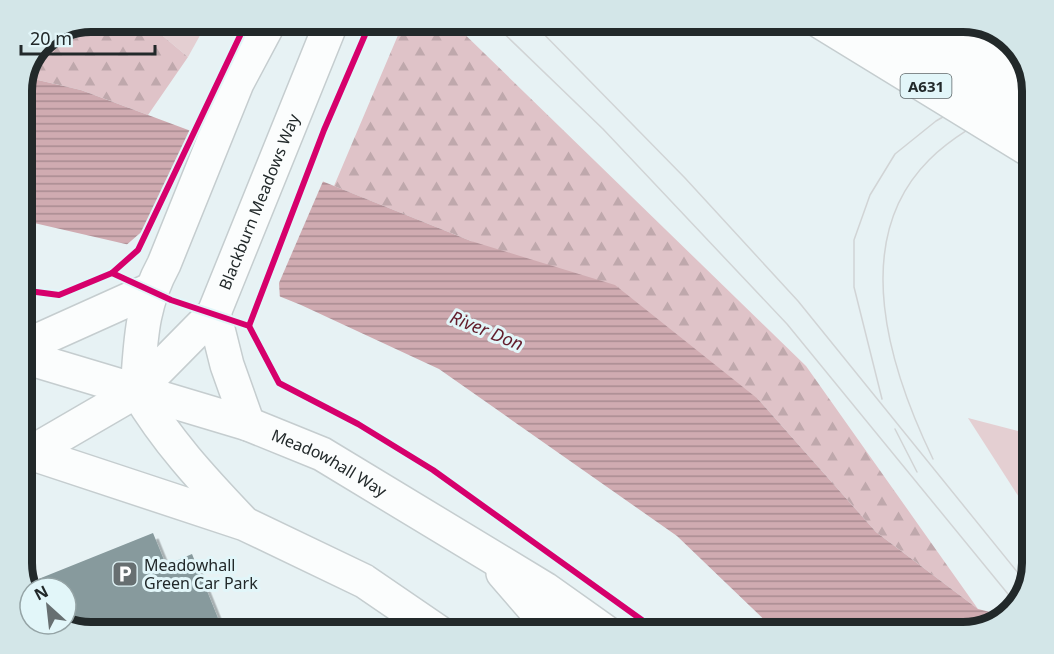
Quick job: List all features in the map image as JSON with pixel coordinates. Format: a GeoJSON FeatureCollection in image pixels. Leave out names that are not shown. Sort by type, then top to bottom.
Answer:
{"type":"FeatureCollection","features":[{"type":"Feature","properties":{"kind":"main road"},"geometry":{"type":"LineString","coordinates":[[245,524],[183,458],[155,422],[137,391],[142,325],[157,277],[237,84],[264,32]]}},
{"type":"Feature","properties":{"kind":"main road","name":"Blackburn Meadows Way"},"geometry":{"type":"LineString","coordinates":[[32,448],[137,391],[214,313],[328,32]]}},
{"type":"Feature","properties":{"kind":"main road","name":"A631"},"geometry":{"type":"LineString","coordinates":[[837,32],[1022,145]]}},
{"type":"Feature","properties":{"kind":"main road"},"geometry":{"type":"LineString","coordinates":[[885,32],[1022,113]]}},
{"type":"Feature","properties":{"kind":"main road"},"geometry":{"type":"LineString","coordinates":[[945,32],[1020,76]]}},
{"type":"Feature","properties":{"kind":"main road"},"geometry":{"type":"LineString","coordinates":[[32,342],[157,277]]}},
{"type":"Feature","properties":{"kind":"main road"},"geometry":{"type":"LineString","coordinates":[[214,313],[227,364],[248,424]]}},
{"type":"Feature","properties":{"kind":"main road","name":"Meadowhall Way"},"geometry":{"type":"LineString","coordinates":[[32,359],[248,424],[322,454],[545,589],[592,622]]}},
{"type":"Feature","properties":{"kind":"main road"},"geometry":{"type":"LineString","coordinates":[[32,453],[245,524],[364,581],[424,622]]}},
{"type":"Feature","properties":{"kind":"main road"},"geometry":{"type":"LineString","coordinates":[[491,558],[546,622]]}},
{"type":"Feature","properties":{"kind":"shaded area"},"geometry":{"type":"Polygon","coordinates":[[[158,32],[202,32],[188,57],[158,32]]]}},
{"type":"Feature","properties":{"kind":"shaded area"},"geometry":{"type":"Polygon","coordinates":[[[968,418],[1022,432],[1022,502],[968,418]]]}},
{"type":"Feature","properties":{"kind":"green space"},"geometry":{"type":"Polygon","coordinates":[[[91,32],[158,32],[188,57],[148,115],[81,90],[33,79],[41,58],[58,41],[68,36],[91,32]]]}},
{"type":"Feature","properties":{"kind":"green space"},"geometry":{"type":"Polygon","coordinates":[[[399,32],[462,32],[806,366],[978,609],[876,532],[758,399],[471,241],[334,186],[399,32]]]}},
{"type":"Feature","properties":{"kind":"water","name":"River Don"},"geometry":{"type":"Polygon","coordinates":[[[33,79],[81,90],[277,163],[471,241],[615,285],[758,399],[876,532],[978,609],[995,613],[971,622],[767,622],[677,536],[439,369],[301,305],[182,257],[32,223],[33,79]]]}},
{"type":"Feature","properties":{"kind":"pier"},"geometry":{"type":"Polygon","coordinates":[[[191,128],[324,179],[279,283],[280,300],[181,260],[124,247],[146,228],[191,128]]]}},
{"type":"Feature","properties":{"kind":"building","name":"Meadowhall Green Car Park"},"geometry":{"type":"Polygon","coordinates":[[[153,533],[166,565],[192,554],[220,622],[91,622],[78,621],[78,576],[46,576],[153,533]]]}},
{"type":"Feature","properties":{"kind":"tram line"},"geometry":{"type":"LineString","coordinates":[[502,32],[603,129],[787,324],[1011,598]]}},
{"type":"Feature","properties":{"kind":"tram line"},"geometry":{"type":"LineString","coordinates":[[542,32],[685,178],[798,301],[1021,576]]}},
{"type":"Feature","properties":{"kind":"tram line"},"geometry":{"type":"LineString","coordinates":[[882,399],[854,287],[854,240],[870,195],[895,154],[936,121],[1019,72]]}},
{"type":"Feature","properties":{"kind":"tram line"},"geometry":{"type":"LineString","coordinates":[[933,459],[917,424],[891,347],[884,306],[883,267],[889,228],[904,192],[929,160],[965,131],[1022,99]]}},
{"type":"Feature","properties":{"kind":"tram line"},"geometry":{"type":"LineString","coordinates":[[895,429],[917,472]]}},
{"type":"Feature","properties":{"kind":"cycle path"},"geometry":{"type":"LineString","coordinates":[[32,291],[59,295],[112,273],[138,250],[242,32]]}},
{"type":"Feature","properties":{"kind":"cycle path"},"geometry":{"type":"LineString","coordinates":[[249,326],[324,130],[366,32]]}},
{"type":"Feature","properties":{"kind":"cycle path"},"geometry":{"type":"LineString","coordinates":[[112,273],[171,300],[249,326],[279,383],[358,424],[433,470],[645,622]]}},
{"type":"Feature","properties":{"kind":"place","name":"Meadowhall Green Car Park"},"geometry":{"type":"Point","coordinates":[125,574]}}]}
